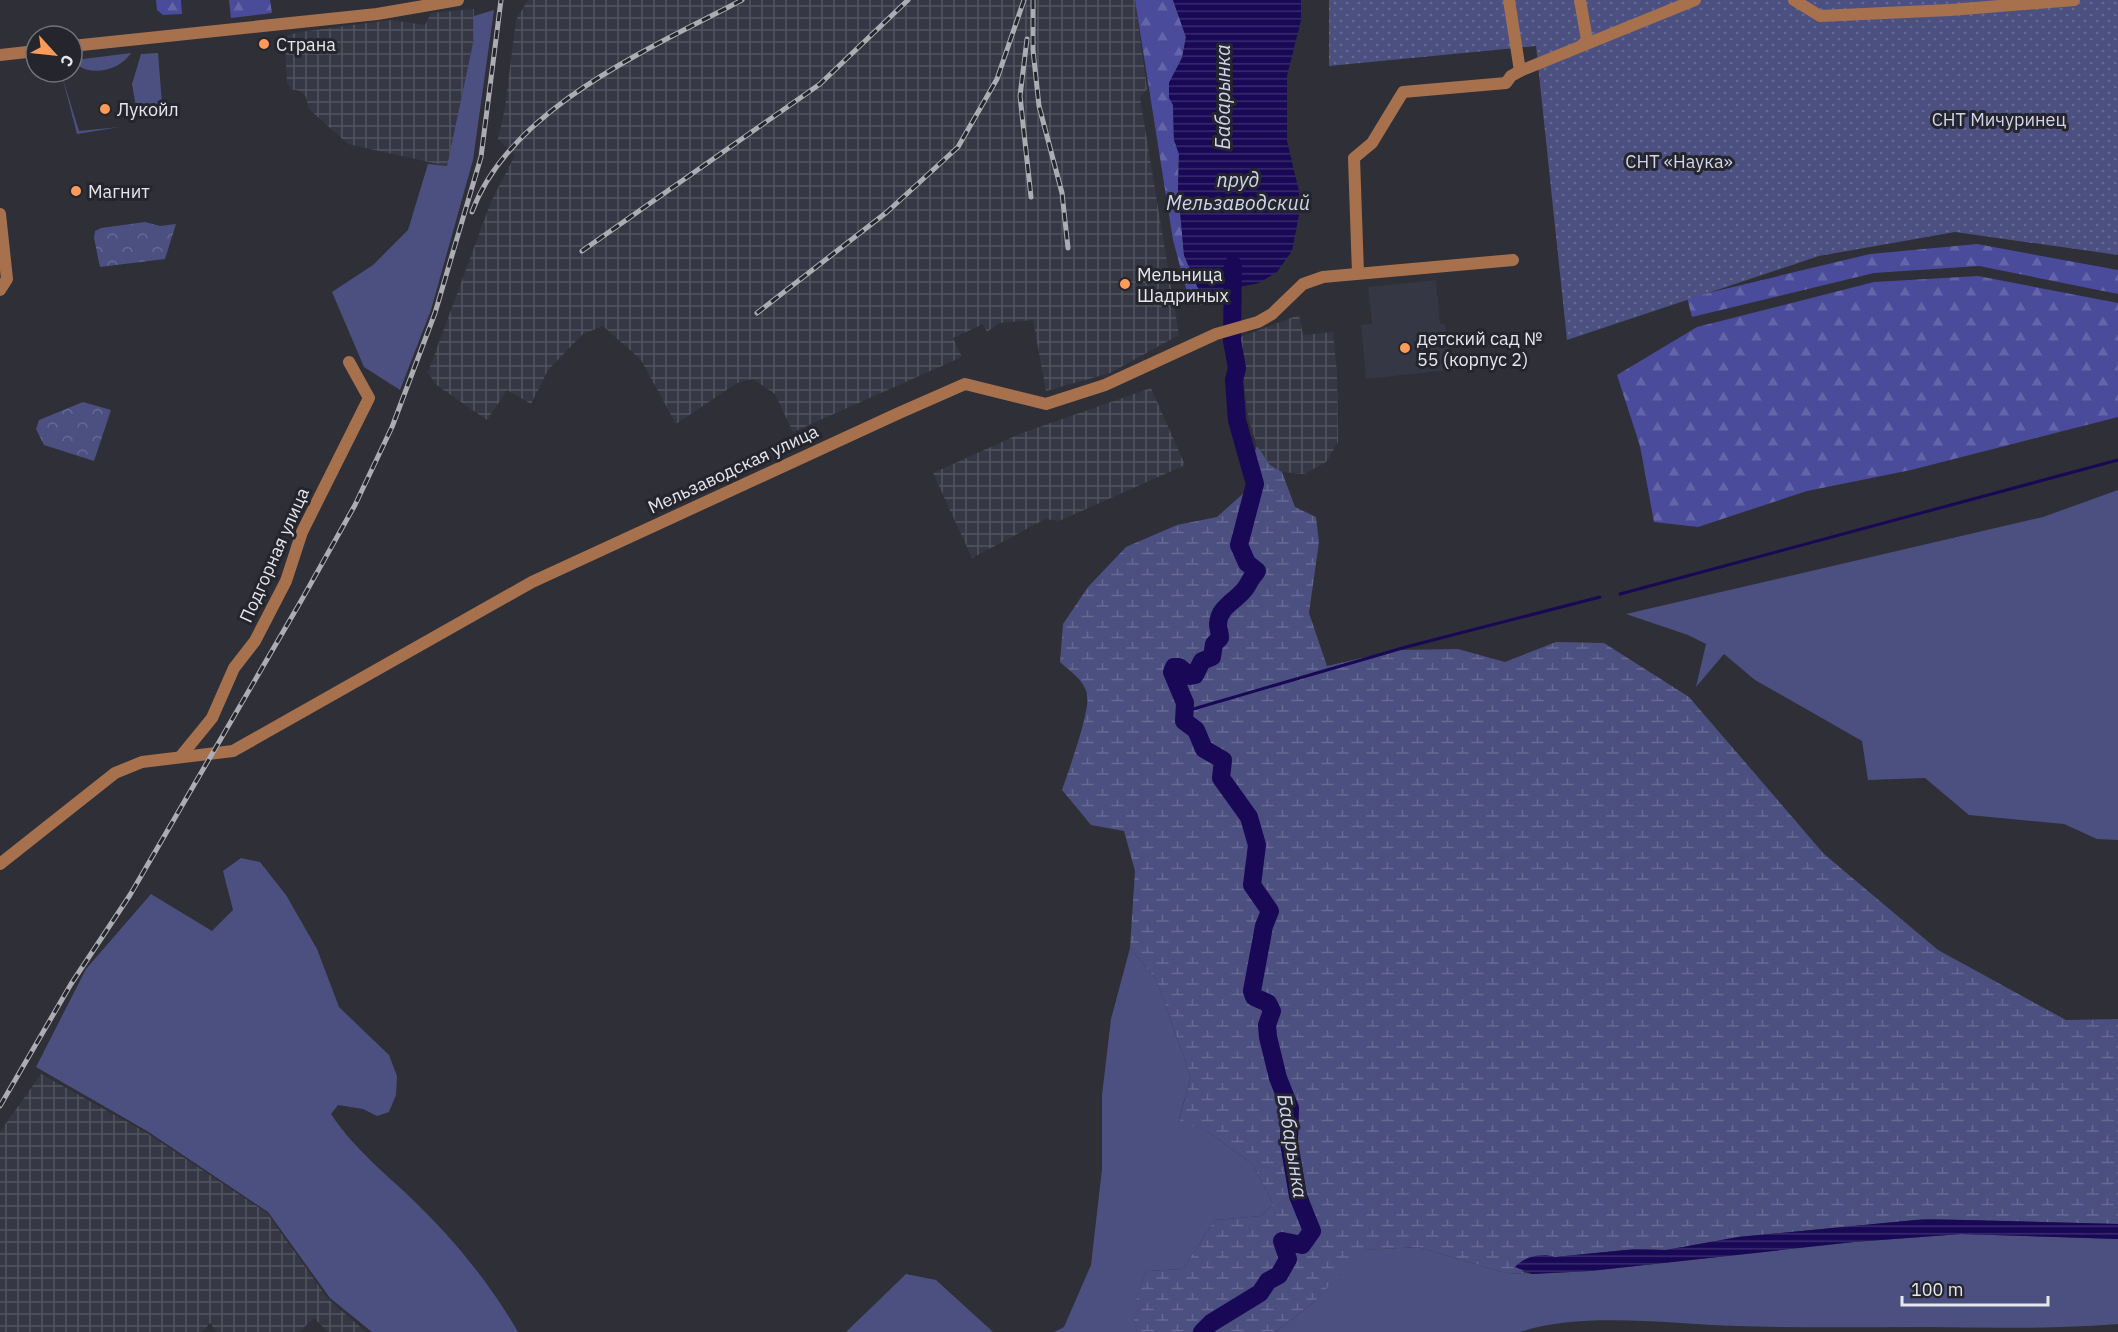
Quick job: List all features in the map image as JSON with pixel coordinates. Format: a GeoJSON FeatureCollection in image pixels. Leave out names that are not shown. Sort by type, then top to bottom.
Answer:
{"type":"FeatureCollection","features":[{"type":"Feature","properties":{"kind":"street"},"geometry":{"type":"LineString","coordinates":[[84,45],[377,14],[458,0]]}},
{"type":"Feature","properties":{"kind":"street"},"geometry":{"type":"LineString","coordinates":[[1509,0],[1520,71]]}},
{"type":"Feature","properties":{"kind":"street"},"geometry":{"type":"LineString","coordinates":[[1580,0],[1587,40],[1583,44]]}},
{"type":"Feature","properties":{"kind":"street"},"geometry":{"type":"LineString","coordinates":[[1358,273],[1354,158],[1372,143],[1403,92],[1506,83],[1511,76],[1520,71],[1664,6],[1695,0]]}},
{"type":"Feature","properties":{"kind":"street"},"geometry":{"type":"LineString","coordinates":[[1794,0],[1820,16],[1950,10],[2074,0]]}},
{"type":"Feature","properties":{"kind":"street"},"geometry":{"type":"LineString","coordinates":[[0,55],[24,52]]}},
{"type":"Feature","properties":{"kind":"street"},"geometry":{"type":"LineString","coordinates":[[0,214],[7,279],[0,290]]}},
{"type":"Feature","properties":{"kind":"street","name":"Мельзаводская улица"},"geometry":{"type":"LineString","coordinates":[[5,860],[115,773],[142,762],[233,751],[532,582],[965,384],[1046,404],[1105,386],[1216,334],[1247,325],[1272,314],[1311,280],[1358,273],[1513,260]]}},
{"type":"Feature","properties":{"kind":"street","name":"Подгорная улица"},"geometry":{"type":"LineString","coordinates":[[181,756],[212,718],[234,668],[255,641],[285,581],[302,532],[369,398],[349,362]]}},
{"type":"Feature","properties":{"kind":"shaded area"},"geometry":{"type":"Polygon","coordinates":[[[528,0],[1135,0],[1147,89],[1140,98],[1179,335],[1110,373],[1046,391],[1033,320],[999,323],[987,332],[983,324],[953,338],[962,357],[793,432],[775,394],[753,379],[737,383],[676,424],[641,360],[603,326],[583,334],[548,370],[531,404],[507,390],[487,420],[435,384],[428,372],[491,202],[515,155],[498,139],[505,108],[516,20],[528,0]]]}},
{"type":"Feature","properties":{"kind":"shaded area"},"geometry":{"type":"Polygon","coordinates":[[[474,9],[474,38],[447,166],[348,144],[309,109],[306,97],[300,91],[291,89],[287,83],[285,36],[390,20],[425,25],[431,13],[474,9]]]}},
{"type":"Feature","properties":{"kind":"shaded area"},"geometry":{"type":"Polygon","coordinates":[[[1436,280],[1440,324],[1445,324],[1450,370],[1366,379],[1361,325],[1372,324],[1368,287],[1436,280]]]}},
{"type":"Feature","properties":{"kind":"shaded area"},"geometry":{"type":"Polygon","coordinates":[[[1299,315],[1303,335],[1333,332],[1337,373],[1338,442],[1326,462],[1304,474],[1282,472],[1270,465],[1257,446],[1248,416],[1238,338],[1299,315]]]}},
{"type":"Feature","properties":{"kind":"shaded area"},"geometry":{"type":"Polygon","coordinates":[[[1151,388],[1185,465],[1059,521],[1045,519],[972,558],[933,473],[1022,433],[1151,388]]]}},
{"type":"Feature","properties":{"kind":"shaded area"},"geometry":{"type":"Polygon","coordinates":[[[41,1074],[147,1133],[267,1213],[328,1299],[366,1332],[328,1332],[314,1318],[299,1332],[217,1332],[210,1323],[202,1332],[0,1332],[0,1132],[41,1074]]]}},
{"type":"Feature","properties":{"kind":"green space"},"geometry":{"type":"Polygon","coordinates":[[[156,0],[181,0],[182,14],[163,15],[157,10],[156,0]]]}},
{"type":"Feature","properties":{"kind":"green space"},"geometry":{"type":"Polygon","coordinates":[[[229,0],[270,0],[272,13],[231,18],[229,0]]]}},
{"type":"Feature","properties":{"kind":"green space"},"geometry":{"type":"Polygon","coordinates":[[[1135,0],[1173,0],[1186,37],[1182,58],[1169,83],[1173,105],[1174,140],[1179,154],[1178,189],[1184,255],[1200,293],[1212,298],[1205,305],[1194,305],[1187,292],[1173,240],[1135,0]]]}},
{"type":"Feature","properties":{"kind":"green space"},"geometry":{"type":"Polygon","coordinates":[[[1329,0],[2118,0],[2118,255],[1955,232],[1819,256],[1567,340],[1536,46],[1329,66],[1329,0]]]}},
{"type":"Feature","properties":{"kind":"green space"},"geometry":{"type":"Polygon","coordinates":[[[494,10],[473,160],[431,310],[400,390],[364,367],[332,292],[373,265],[408,230],[428,164],[447,166],[474,38],[474,16],[494,10]]]}},
{"type":"Feature","properties":{"kind":"green space"},"geometry":{"type":"Polygon","coordinates":[[[131,53],[127,59],[114,67],[99,71],[84,69],[84,59],[131,53]]]}},
{"type":"Feature","properties":{"kind":"green space"},"geometry":{"type":"Polygon","coordinates":[[[158,53],[162,103],[149,119],[147,111],[137,113],[132,84],[141,54],[158,53]]]}},
{"type":"Feature","properties":{"kind":"green space"},"geometry":{"type":"Polygon","coordinates":[[[64,84],[79,131],[120,127],[77,134],[64,84]]]}},
{"type":"Feature","properties":{"kind":"green space"},"geometry":{"type":"Polygon","coordinates":[[[145,222],[160,226],[176,224],[165,259],[100,267],[94,238],[95,231],[101,228],[145,222]]]}},
{"type":"Feature","properties":{"kind":"green space"},"geometry":{"type":"Polygon","coordinates":[[[1977,244],[2118,270],[2118,294],[1979,266],[1874,273],[1692,317],[1687,298],[1870,254],[1977,244]]]}},
{"type":"Feature","properties":{"kind":"green space"},"geometry":{"type":"Polygon","coordinates":[[[1978,276],[2118,303],[2118,417],[1911,470],[1807,491],[1698,527],[1654,522],[1640,446],[1617,375],[1697,327],[1874,282],[1978,276]]]}},
{"type":"Feature","properties":{"kind":"green space"},"geometry":{"type":"Polygon","coordinates":[[[83,402],[111,410],[94,461],[44,445],[36,429],[39,420],[83,402]]]}},
{"type":"Feature","properties":{"kind":"green space"},"geometry":{"type":"Polygon","coordinates":[[[1257,446],[1270,465],[1282,472],[1295,507],[1316,517],[1319,542],[1309,613],[1327,666],[1397,650],[1458,649],[1505,662],[1556,642],[1604,643],[1689,697],[1824,854],[1938,950],[2066,1020],[2118,1019],[2118,1224],[1926,1219],[1738,1237],[1666,1250],[1636,1249],[1555,1257],[1545,1255],[1522,1272],[1532,1274],[1506,1273],[1418,1247],[1363,1250],[1316,1300],[1276,1332],[1137,1332],[1135,1309],[1146,1271],[1183,1269],[1215,1220],[1261,1216],[1273,1204],[1253,1165],[1210,1133],[1179,1120],[1191,1077],[1156,979],[1130,948],[1135,871],[1124,831],[1091,825],[1062,790],[1086,713],[1087,702],[1083,684],[1060,662],[1063,624],[1088,587],[1126,547],[1177,525],[1217,517],[1246,491],[1246,472],[1257,446]]]}},
{"type":"Feature","properties":{"kind":"green space"},"geometry":{"type":"Polygon","coordinates":[[[2118,490],[2118,840],[2097,839],[2064,824],[1969,815],[1925,778],[1868,780],[1862,741],[1755,680],[1724,654],[1696,687],[1706,644],[1688,635],[1626,614],[2043,517],[2118,490]]]}},
{"type":"Feature","properties":{"kind":"green space"},"geometry":{"type":"Polygon","coordinates":[[[241,858],[260,862],[286,895],[317,949],[339,1007],[389,1055],[397,1076],[396,1095],[389,1112],[377,1116],[363,1109],[338,1105],[331,1114],[365,1155],[453,1242],[489,1287],[518,1332],[372,1332],[330,1298],[268,1212],[147,1131],[36,1067],[86,969],[151,894],[212,931],[233,910],[223,871],[241,858]]]}},
{"type":"Feature","properties":{"kind":"green space"},"geometry":{"type":"Polygon","coordinates":[[[1130,948],[1156,979],[1191,1077],[1179,1119],[1210,1133],[1253,1165],[1273,1204],[1261,1216],[1215,1220],[1183,1269],[1146,1271],[1135,1309],[1137,1332],[1054,1332],[1064,1327],[1091,1265],[1102,1169],[1102,1095],[1111,1019],[1130,948]]]}},
{"type":"Feature","properties":{"kind":"green space"},"geometry":{"type":"Polygon","coordinates":[[[1961,1234],[2118,1239],[2118,1324],[2022,1328],[1808,1327],[1598,1320],[1544,1326],[1520,1332],[1276,1332],[1316,1300],[1362,1250],[1418,1247],[1506,1273],[1532,1274],[1590,1271],[1854,1242],[1961,1234]]]}},
{"type":"Feature","properties":{"kind":"green space"},"geometry":{"type":"Polygon","coordinates":[[[906,1274],[936,1280],[993,1332],[846,1332],[906,1274]]]}},
{"type":"Feature","properties":{"kind":"water","name":"пруд Мельзаводский"},"geometry":{"type":"Polygon","coordinates":[[[1173,0],[1301,0],[1301,20],[1287,76],[1287,141],[1299,191],[1299,215],[1292,251],[1277,272],[1259,283],[1229,289],[1213,299],[1204,298],[1200,293],[1184,255],[1178,189],[1179,154],[1174,140],[1173,105],[1169,98],[1169,83],[1182,58],[1186,37],[1173,0]]]}},
{"type":"Feature","properties":{"kind":"water"},"geometry":{"type":"Polygon","coordinates":[[[1926,1219],[2118,1224],[2118,1239],[1961,1234],[1854,1242],[1590,1271],[1532,1274],[1515,1267],[1528,1258],[1544,1255],[1555,1257],[1636,1249],[1666,1250],[1738,1237],[1926,1219]]]}},
{"type":"Feature","properties":{"kind":"waterway","name":"Бабарынка"},"geometry":{"type":"LineString","coordinates":[[1202,1332],[1211,1323],[1260,1293],[1268,1281],[1279,1275],[1288,1259],[1282,1241],[1302,1245],[1312,1231],[1298,1196],[1289,1143],[1290,1108],[1278,1078],[1268,1037],[1267,1025],[1272,1011],[1268,1003],[1254,997],[1252,991],[1264,926],[1270,911],[1252,885],[1257,845],[1249,817],[1221,778],[1223,760],[1204,749],[1196,730],[1184,721],[1185,703],[1172,672],[1174,667],[1179,667],[1190,676],[1195,675],[1202,661],[1212,657],[1214,644],[1220,638],[1219,617],[1243,591],[1257,571],[1247,563],[1239,545],[1255,484],[1237,420],[1234,380],[1237,368],[1232,341],[1233,265]]}},
{"type":"Feature","properties":{"kind":"waterway"},"geometry":{"type":"LineString","coordinates":[[1620,594],[2118,460]]}},
{"type":"Feature","properties":{"kind":"waterway"},"geometry":{"type":"LineString","coordinates":[[1183,712],[1406,647],[1600,597]]}},
{"type":"Feature","properties":{"kind":"railway"},"geometry":{"type":"LineString","coordinates":[[0,1106],[71,984],[130,895],[301,601],[355,505],[392,427],[435,313],[481,157],[501,0]]}},
{"type":"Feature","properties":{"kind":"railway"},"geometry":{"type":"LineString","coordinates":[[472,212],[491,175],[517,142],[550,112],[587,85],[627,61],[742,0]]}},
{"type":"Feature","properties":{"kind":"railway"},"geometry":{"type":"LineString","coordinates":[[582,251],[820,84],[908,0]]}},
{"type":"Feature","properties":{"kind":"railway"},"geometry":{"type":"LineString","coordinates":[[757,313],[887,212],[958,147],[997,79],[1024,0]]}},
{"type":"Feature","properties":{"kind":"railway"},"geometry":{"type":"LineString","coordinates":[[1033,0],[1033,50],[1039,106],[1062,193],[1068,248]]}},
{"type":"Feature","properties":{"kind":"railway"},"geometry":{"type":"LineString","coordinates":[[1027,39],[1020,96],[1031,197]]}},
{"type":"Feature","properties":{"kind":"place","name":"Страна"},"geometry":{"type":"Point","coordinates":[264,44]}},
{"type":"Feature","properties":{"kind":"place","name":"Лукойл"},"geometry":{"type":"Point","coordinates":[105,109]}},
{"type":"Feature","properties":{"kind":"place","name":"Магнит"},"geometry":{"type":"Point","coordinates":[76,191]}},
{"type":"Feature","properties":{"kind":"place","name":"Мельница Шадриных"},"geometry":{"type":"Point","coordinates":[1125,284]}},
{"type":"Feature","properties":{"kind":"place","name":"детский сад № 55 (корпус 2)"},"geometry":{"type":"Point","coordinates":[1405,348]}},
{"type":"Feature","properties":{"kind":"park label","name":"СНТ Мичуринец"},"geometry":{"type":"Point","coordinates":[1999,119]}},
{"type":"Feature","properties":{"kind":"park label","name":"СНТ «Наука»"},"geometry":{"type":"Point","coordinates":[1679,161]}}]}
